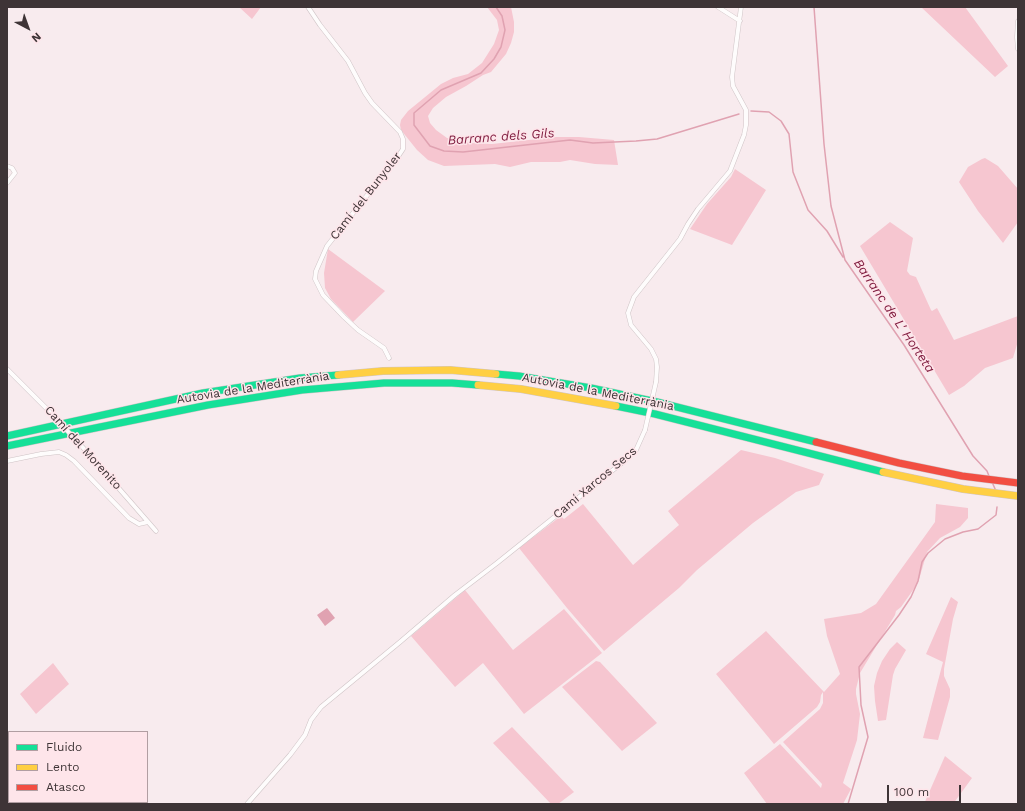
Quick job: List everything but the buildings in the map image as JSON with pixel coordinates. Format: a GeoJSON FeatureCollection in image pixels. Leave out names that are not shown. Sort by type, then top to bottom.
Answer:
{"type":"FeatureCollection","features":[{"type":"Feature","properties":{"kind":"highway","name":"Autovia de la Mediterrània"},"geometry":{"type":"LineString","coordinates":[[7,436],[203,393],[300,378],[383,371],[450,370],[519,376],[599,389],[657,402],[885,460],[948,473],[1018,483]]}},
{"type":"Feature","properties":{"kind":"highway","name":"Autovia de la Mediterrània"},"geometry":{"type":"LineString","coordinates":[[7,446],[208,405],[302,390],[384,383],[452,383],[521,390],[594,401],[655,414],[897,476],[947,486],[1018,496]]}},
{"type":"Feature","properties":{"kind":"street","name":"Camí del Bunyoler"},"geometry":{"type":"LineString","coordinates":[[308,7],[325,32],[348,61],[372,103],[400,132],[403,139],[404,144],[399,155],[327,246],[316,271],[315,279],[323,295],[358,330],[384,348],[389,358]]}},
{"type":"Feature","properties":{"kind":"street"},"geometry":{"type":"LineString","coordinates":[[718,7],[740,21]]}},
{"type":"Feature","properties":{"kind":"street","name":"Camí Xarcos Secs"},"geometry":{"type":"LineString","coordinates":[[247,804],[290,755],[305,735],[314,716],[321,707],[455,595],[497,564],[636,450],[645,430],[658,367],[651,350],[631,325],[628,313],[634,297],[680,239],[695,214],[725,177],[732,165],[744,135],[747,120],[746,110],[733,86],[732,77],[741,7]]}},
{"type":"Feature","properties":{"kind":"street"},"geometry":{"type":"LineString","coordinates":[[1018,21],[1016,38],[1018,49]]}},
{"type":"Feature","properties":{"kind":"street"},"geometry":{"type":"LineString","coordinates":[[7,166],[12,168],[15,173],[7,183]]}},
{"type":"Feature","properties":{"kind":"street","name":"Camí del Morenito"},"geometry":{"type":"LineString","coordinates":[[7,369],[48,409],[156,531]]}},
{"type":"Feature","properties":{"kind":"street"},"geometry":{"type":"LineString","coordinates":[[7,461],[59,452],[66,455],[74,461],[129,518],[139,524],[148,522]]}},
{"type":"Feature","properties":{"kind":"shaded area"},"geometry":{"type":"Polygon","coordinates":[[[239,7],[261,7],[252,19],[239,7]]]}},
{"type":"Feature","properties":{"kind":"shaded area"},"geometry":{"type":"Polygon","coordinates":[[[487,7],[511,7],[514,32],[506,54],[491,72],[483,75],[446,97],[433,108],[428,116],[430,123],[436,130],[447,138],[470,143],[492,144],[556,137],[614,140],[618,165],[595,164],[570,160],[560,162],[531,162],[510,167],[495,164],[444,166],[428,160],[417,150],[401,130],[401,120],[408,111],[441,84],[453,78],[468,74],[482,63],[494,44],[499,30],[497,20],[487,7]]]}},
{"type":"Feature","properties":{"kind":"shaded area"},"geometry":{"type":"Polygon","coordinates":[[[921,7],[965,7],[1008,66],[995,77],[921,7]]]}},
{"type":"Feature","properties":{"kind":"shaded area"},"geometry":{"type":"Polygon","coordinates":[[[985,158],[998,166],[1018,189],[1018,222],[1003,243],[978,211],[959,182],[968,167],[985,158]]]}},
{"type":"Feature","properties":{"kind":"shaded area"},"geometry":{"type":"Polygon","coordinates":[[[735,169],[766,190],[732,245],[690,229],[707,204],[731,177],[735,169]]]}},
{"type":"Feature","properties":{"kind":"shaded area"},"geometry":{"type":"Polygon","coordinates":[[[890,222],[913,238],[907,271],[910,275],[916,277],[931,310],[932,311],[937,308],[954,340],[1018,316],[1018,341],[1013,358],[985,368],[964,386],[949,395],[860,246],[890,222]]]}},
{"type":"Feature","properties":{"kind":"shaded area"},"geometry":{"type":"Polygon","coordinates":[[[328,249],[385,291],[353,322],[331,299],[325,288],[324,273],[328,249]]]}},
{"type":"Feature","properties":{"kind":"shaded area"},"geometry":{"type":"Polygon","coordinates":[[[741,450],[775,458],[824,474],[819,485],[796,492],[753,523],[604,651],[519,548],[561,516],[564,519],[583,504],[633,565],[679,525],[668,511],[741,450]]]}},
{"type":"Feature","properties":{"kind":"shaded area"},"geometry":{"type":"Polygon","coordinates":[[[936,504],[968,508],[968,518],[960,527],[940,538],[927,552],[918,583],[901,607],[896,611],[860,673],[856,689],[860,714],[857,740],[843,783],[851,789],[843,804],[767,804],[744,773],[780,744],[821,788],[822,784],[783,742],[820,709],[823,703],[823,692],[817,707],[774,744],[716,674],[766,631],[824,692],[840,674],[827,636],[824,619],[861,613],[876,604],[935,522],[936,504]]]}},
{"type":"Feature","properties":{"kind":"shaded area"},"geometry":{"type":"Polygon","coordinates":[[[465,590],[513,650],[564,609],[602,653],[524,714],[483,663],[455,687],[411,636],[465,590]]]}},
{"type":"Feature","properties":{"kind":"shaded area"},"geometry":{"type":"Polygon","coordinates":[[[951,597],[958,602],[953,619],[944,669],[944,676],[950,689],[950,697],[938,740],[923,738],[943,662],[926,654],[951,597]]]}},
{"type":"Feature","properties":{"kind":"shaded area"},"geometry":{"type":"Polygon","coordinates":[[[327,608],[335,618],[325,626],[317,615],[327,608]]]}},
{"type":"Feature","properties":{"kind":"shaded area"},"geometry":{"type":"Polygon","coordinates":[[[897,642],[906,650],[893,675],[886,720],[878,721],[874,686],[877,673],[882,661],[897,642]]]}},
{"type":"Feature","properties":{"kind":"shaded area"},"geometry":{"type":"Polygon","coordinates":[[[596,661],[600,662],[657,723],[622,751],[562,687],[596,661]]]}},
{"type":"Feature","properties":{"kind":"shaded area"},"geometry":{"type":"Polygon","coordinates":[[[53,663],[69,684],[36,714],[20,694],[53,663]]]}},
{"type":"Feature","properties":{"kind":"shaded area"},"geometry":{"type":"Polygon","coordinates":[[[512,727],[574,792],[558,804],[551,804],[493,743],[512,727]]]}},
{"type":"Feature","properties":{"kind":"shaded area"},"geometry":{"type":"Polygon","coordinates":[[[945,756],[972,778],[953,804],[924,804],[945,756]]]}},
{"type":"Feature","properties":{"kind":"waterway","name":"Barranc dels Gils"},"geometry":{"type":"LineString","coordinates":[[496,7],[502,16],[505,30],[501,47],[494,59],[481,73],[441,90],[414,113],[414,125],[430,146],[444,151],[463,152],[570,140],[593,143],[657,139],[739,114]]}},
{"type":"Feature","properties":{"kind":"waterway","name":"Barranc de L' Horteta"},"geometry":{"type":"LineString","coordinates":[[814,7],[824,144],[831,206],[845,260],[904,345],[973,456],[987,471],[989,476]]}},
{"type":"Feature","properties":{"kind":"waterway","name":"Barranc dels Gils"},"geometry":{"type":"LineString","coordinates":[[751,111],[769,112],[781,121],[789,134],[793,172],[808,210],[827,231],[843,257]]}},
{"type":"Feature","properties":{"kind":"waterway","name":"Barranc de L' Horteta"},"geometry":{"type":"LineString","coordinates":[[992,482],[996,491]]}},
{"type":"Feature","properties":{"kind":"waterway"},"geometry":{"type":"LineString","coordinates":[[848,804],[868,737],[861,705],[859,667],[911,597],[918,581],[922,562],[928,553],[945,539],[963,532],[978,529],[996,515],[997,507]]}},
{"type":"Feature","properties":{"kind":"traffic: fast"},"geometry":{"type":"LineString","coordinates":[[496,374],[519,376],[591,388],[657,402],[816,442]]}},
{"type":"Feature","properties":{"kind":"traffic: fast"},"geometry":{"type":"LineString","coordinates":[[7,436],[203,393],[300,378],[338,375]]}},
{"type":"Feature","properties":{"kind":"traffic: fast"},"geometry":{"type":"LineString","coordinates":[[7,446],[208,405],[302,390],[384,383],[452,383],[478,385]]}},
{"type":"Feature","properties":{"kind":"traffic: fast"},"geometry":{"type":"LineString","coordinates":[[616,406],[655,414],[883,472]]}},
{"type":"Feature","properties":{"kind":"traffic: slow"},"geometry":{"type":"LineString","coordinates":[[338,375],[383,371],[450,370],[496,374]]}},
{"type":"Feature","properties":{"kind":"traffic: slow"},"geometry":{"type":"LineString","coordinates":[[478,385],[521,389],[616,406]]}},
{"type":"Feature","properties":{"kind":"traffic: slow"},"geometry":{"type":"LineString","coordinates":[[883,472],[963,489],[1018,496]]}},
{"type":"Feature","properties":{"kind":"traffic: jam"},"geometry":{"type":"LineString","coordinates":[[816,442],[899,463],[962,476],[1018,483]]}}]}
